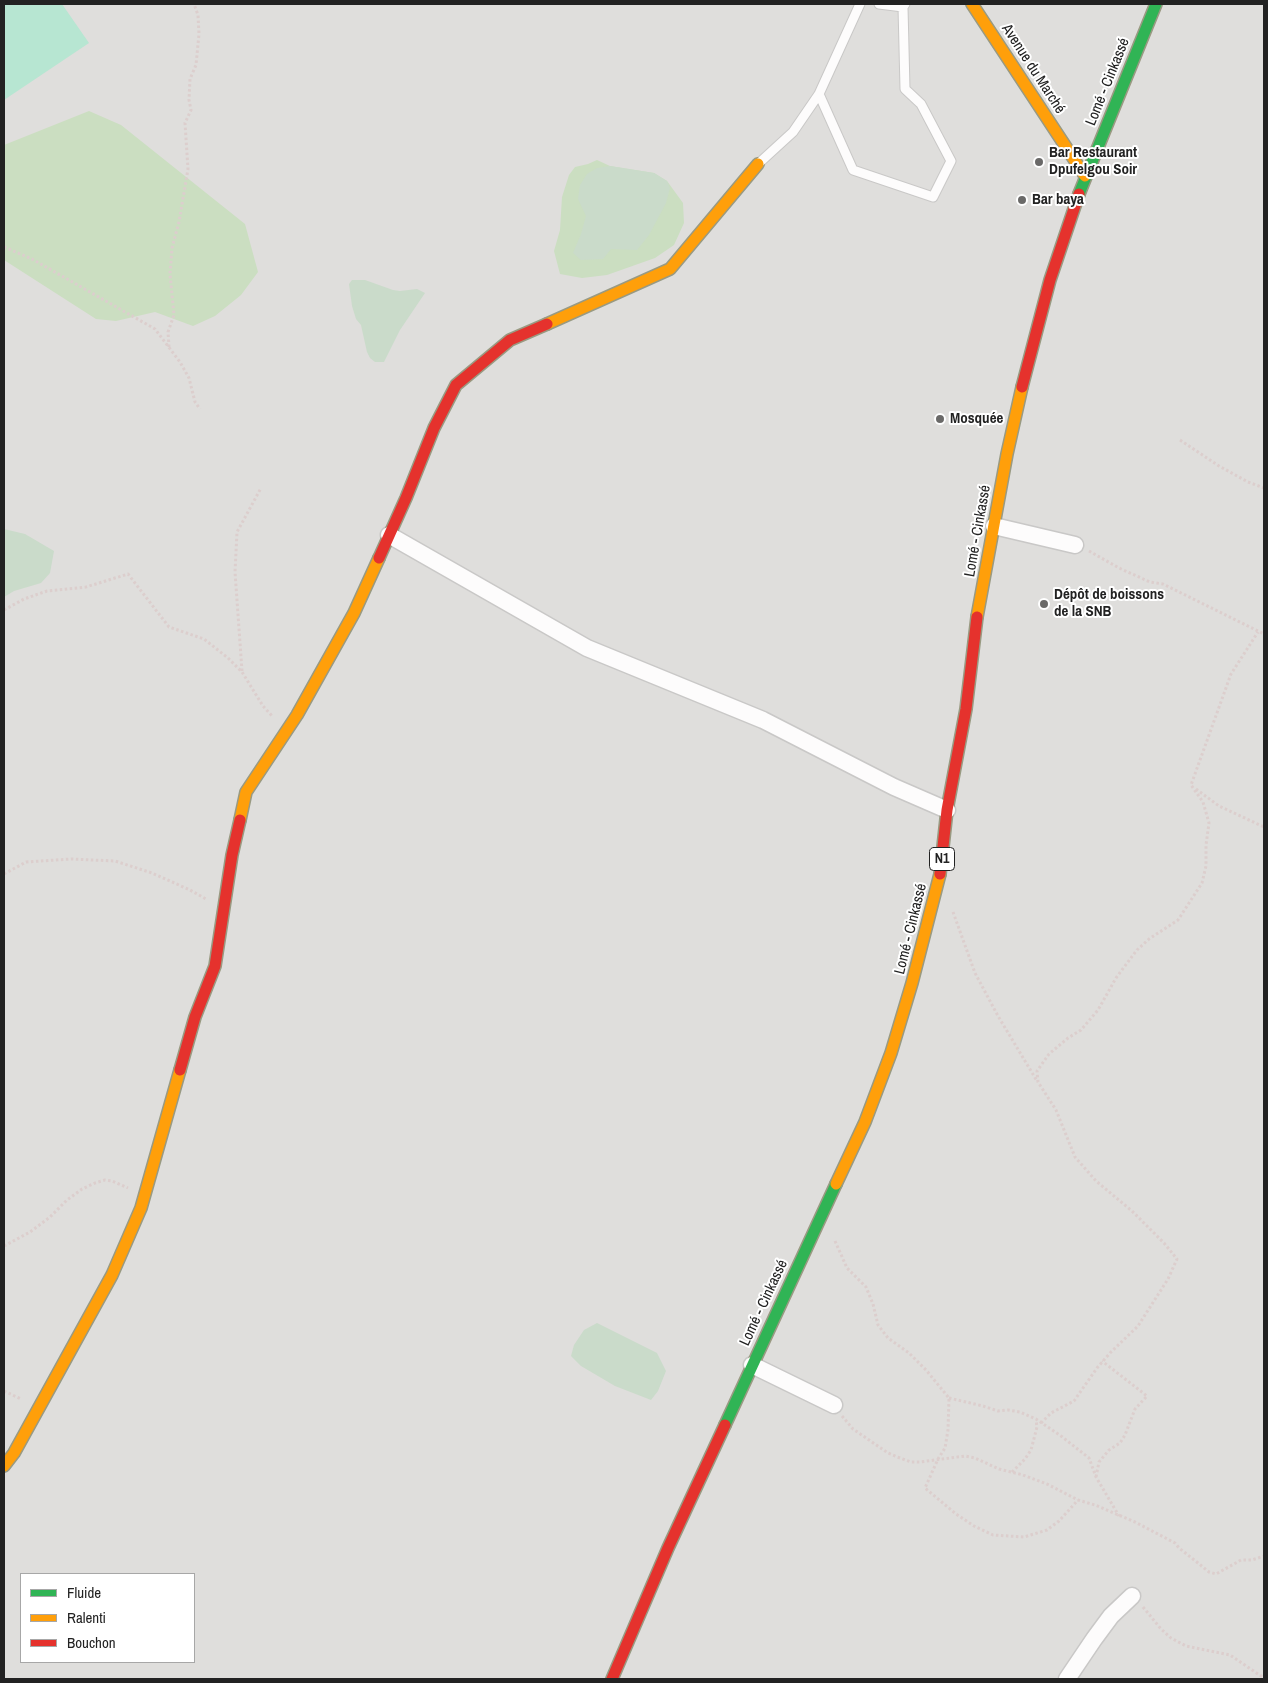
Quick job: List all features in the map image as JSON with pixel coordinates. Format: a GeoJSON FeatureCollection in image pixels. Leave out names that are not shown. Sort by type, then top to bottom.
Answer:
{"type":"FeatureCollection","features":[{"type":"Feature","properties":{"kind":"main road","name":"Avenue du Marché"},"geometry":{"type":"LineString","coordinates":[[972,4],[1085,176]]}},
{"type":"Feature","properties":{"kind":"main road","name":"Lomé - Cinkassé"},"geometry":{"type":"LineString","coordinates":[[612,1679],[668,1548],[865,1122],[891,1053],[940,877],[948,810],[966,708],[976,623],[1007,454],[1025,374],[1050,280],[1085,176],[1156,4]]}},
{"type":"Feature","properties":{"kind":"main road"},"geometry":{"type":"LineString","coordinates":[[4,1466],[14,1453],[112,1275],[141,1208],[196,1018],[215,966],[232,855],[246,792],[287,732],[354,613],[389,536],[434,428],[456,385],[510,340],[670,268],[758,164]]}},
{"type":"Feature","properties":{"kind":"street"},"geometry":{"type":"LineString","coordinates":[[994,526],[1075,545]]}},
{"type":"Feature","properties":{"kind":"street"},"geometry":{"type":"LineString","coordinates":[[389,536],[587,648],[763,720],[894,787],[948,810]]}},
{"type":"Feature","properties":{"kind":"street"},"geometry":{"type":"LineString","coordinates":[[752,1366],[834,1405]]}},
{"type":"Feature","properties":{"kind":"street"},"geometry":{"type":"LineString","coordinates":[[1067,1679],[1111,1616],[1132,1596]]}},
{"type":"Feature","properties":{"kind":"lane"},"geometry":{"type":"LineString","coordinates":[[758,164],[793,132],[819,94],[860,4]]}},
{"type":"Feature","properties":{"kind":"lane"},"geometry":{"type":"LineString","coordinates":[[819,94],[854,170],[933,197],[951,161],[922,104],[905,89],[904,6],[878,4]]}},
{"type":"Feature","properties":{"kind":"path"},"geometry":{"type":"LineString","coordinates":[[169,347],[168,332],[174,315],[170,274],[172,248],[179,222],[188,169],[185,123],[191,110],[189,100],[190,79],[196,65],[199,34],[198,15],[194,4]]}},
{"type":"Feature","properties":{"kind":"path"},"geometry":{"type":"LineString","coordinates":[[4,247],[32,259],[154,329],[180,362],[189,378],[195,402],[200,409]]}},
{"type":"Feature","properties":{"kind":"path"},"geometry":{"type":"LineString","coordinates":[[1180,440],[1219,466],[1248,482],[1264,488]]}},
{"type":"Feature","properties":{"kind":"path"},"geometry":{"type":"LineString","coordinates":[[242,672],[235,572],[237,532],[262,488]]}},
{"type":"Feature","properties":{"kind":"path"},"geometry":{"type":"LineString","coordinates":[[1075,545],[1150,582],[1163,584],[1264,634]]}},
{"type":"Feature","properties":{"kind":"path"},"geometry":{"type":"LineString","coordinates":[[4,610],[24,599],[47,591],[86,587],[128,574],[169,627],[204,639],[228,658],[242,672],[263,706],[287,732]]}},
{"type":"Feature","properties":{"kind":"path"},"geometry":{"type":"LineString","coordinates":[[1191,785],[1231,674],[1258,632]]}},
{"type":"Feature","properties":{"kind":"path"},"geometry":{"type":"LineString","coordinates":[[1191,785],[1219,806],[1264,827]]}},
{"type":"Feature","properties":{"kind":"path"},"geometry":{"type":"LineString","coordinates":[[1038,1082],[1037,1071],[1049,1054],[1081,1030],[1098,1010],[1136,950],[1178,920],[1202,884],[1206,866],[1209,823],[1204,802],[1191,785]]}},
{"type":"Feature","properties":{"kind":"path"},"geometry":{"type":"LineString","coordinates":[[4,874],[26,862],[71,859],[115,860],[152,873],[190,890],[224,910]]}},
{"type":"Feature","properties":{"kind":"path"},"geometry":{"type":"LineString","coordinates":[[950,904],[975,973],[998,1016],[1056,1110],[1075,1158],[1096,1181],[1132,1211],[1177,1259],[1168,1278],[1138,1326],[1102,1362],[1074,1401],[1051,1413],[1041,1423]]}},
{"type":"Feature","properties":{"kind":"path"},"geometry":{"type":"LineString","coordinates":[[4,1246],[30,1232],[50,1217],[66,1200],[82,1189],[96,1183],[105,1180],[112,1181],[144,1197]]}},
{"type":"Feature","properties":{"kind":"path"},"geometry":{"type":"LineString","coordinates":[[833,1236],[847,1268],[866,1288],[873,1304],[878,1325],[888,1338],[909,1353],[940,1386],[948,1398],[948,1430],[945,1448],[925,1488],[956,1514],[974,1526],[993,1534],[1024,1537],[1046,1530],[1059,1521],[1078,1500]]}},
{"type":"Feature","properties":{"kind":"path"},"geometry":{"type":"LineString","coordinates":[[1096,1477],[1099,1462],[1110,1450],[1120,1443],[1135,1409],[1147,1396],[1102,1362]]}},
{"type":"Feature","properties":{"kind":"path"},"geometry":{"type":"LineString","coordinates":[[948,1398],[998,1411],[1020,1412],[1036,1419],[1061,1436],[1089,1458],[1096,1477],[1119,1517]]}},
{"type":"Feature","properties":{"kind":"path"},"geometry":{"type":"LineString","coordinates":[[834,1405],[853,1429],[888,1453],[911,1462],[965,1456],[975,1458],[998,1469],[1046,1484],[1078,1500],[1135,1522],[1175,1543],[1209,1572],[1216,1574],[1241,1560],[1252,1560],[1264,1556]]}},
{"type":"Feature","properties":{"kind":"path"},"geometry":{"type":"LineString","coordinates":[[1012,1472],[1031,1450],[1037,1427],[1036,1419]]}},
{"type":"Feature","properties":{"kind":"path"},"geometry":{"type":"LineString","coordinates":[[1132,1596],[1171,1638],[1186,1646],[1230,1655],[1264,1678]]}},
{"type":"Feature","properties":{"kind":"shaded area"},"geometry":{"type":"Polygon","coordinates":[[[4,4],[1264,4],[1264,1679],[4,1679],[4,4]]]}},
{"type":"Feature","properties":{"kind":"green space"},"geometry":{"type":"Polygon","coordinates":[[[4,4],[62,4],[89,43],[4,100],[4,4]]]}},
{"type":"Feature","properties":{"kind":"green space"},"geometry":{"type":"Polygon","coordinates":[[[89,111],[121,125],[245,224],[258,272],[241,295],[215,316],[193,326],[155,312],[116,321],[96,319],[4,260],[4,145],[89,111]]]}},
{"type":"Feature","properties":{"kind":"green space"},"geometry":{"type":"Polygon","coordinates":[[[597,160],[610,166],[654,173],[667,181],[683,203],[684,223],[674,245],[655,258],[607,275],[582,278],[560,274],[554,251],[560,230],[562,197],[569,175],[575,167],[597,160]]]}},
{"type":"Feature","properties":{"kind":"green space"},"geometry":{"type":"Polygon","coordinates":[[[610,166],[654,173],[667,181],[670,188],[666,203],[649,235],[637,250],[611,249],[603,259],[581,260],[573,253],[586,216],[578,199],[580,185],[587,174],[597,168],[610,166]]]}},
{"type":"Feature","properties":{"kind":"green space"},"geometry":{"type":"Polygon","coordinates":[[[352,280],[365,280],[393,290],[417,289],[425,293],[400,330],[384,362],[375,362],[367,352],[361,325],[356,319],[352,306],[349,284],[352,280]]]}},
{"type":"Feature","properties":{"kind":"green space"},"geometry":{"type":"Polygon","coordinates":[[[4,529],[25,534],[54,551],[50,573],[41,583],[14,591],[4,597],[4,529]]]}},
{"type":"Feature","properties":{"kind":"green space"},"geometry":{"type":"Polygon","coordinates":[[[597,1323],[657,1353],[666,1371],[658,1391],[651,1400],[615,1386],[581,1366],[571,1356],[574,1345],[584,1330],[597,1323]]]}},
{"type":"Feature","properties":{"kind":"traffic: fast"},"geometry":{"type":"LineString","coordinates":[[1079,194],[1156,4]]}},
{"type":"Feature","properties":{"kind":"traffic: fast"},"geometry":{"type":"LineString","coordinates":[[725,1425],[836,1184]]}},
{"type":"Feature","properties":{"kind":"traffic: slow"},"geometry":{"type":"LineString","coordinates":[[972,4],[1085,176]]}},
{"type":"Feature","properties":{"kind":"traffic: slow"},"geometry":{"type":"LineString","coordinates":[[547,324],[670,269],[758,164]]}},
{"type":"Feature","properties":{"kind":"traffic: slow"},"geometry":{"type":"LineString","coordinates":[[977,617],[1007,454],[1022,387]]}},
{"type":"Feature","properties":{"kind":"traffic: slow"},"geometry":{"type":"LineString","coordinates":[[240,820],[246,792],[297,715],[354,613],[379,558]]}},
{"type":"Feature","properties":{"kind":"traffic: slow"},"geometry":{"type":"LineString","coordinates":[[836,1184],[865,1122],[891,1053],[912,983],[940,874]]}},
{"type":"Feature","properties":{"kind":"traffic: slow"},"geometry":{"type":"LineString","coordinates":[[4,1466],[14,1453],[112,1275],[141,1208],[180,1070]]}},
{"type":"Feature","properties":{"kind":"traffic: jam"},"geometry":{"type":"LineString","coordinates":[[1022,387],[1050,280],[1079,194]]}},
{"type":"Feature","properties":{"kind":"traffic: jam"},"geometry":{"type":"LineString","coordinates":[[379,558],[434,428],[456,385],[510,340],[547,324]]}},
{"type":"Feature","properties":{"kind":"traffic: jam"},"geometry":{"type":"LineString","coordinates":[[940,874],[947,810],[966,709],[977,617]]}},
{"type":"Feature","properties":{"kind":"traffic: jam"},"geometry":{"type":"LineString","coordinates":[[180,1070],[195,1017],[215,966],[232,855],[240,820]]}},
{"type":"Feature","properties":{"kind":"traffic: jam"},"geometry":{"type":"LineString","coordinates":[[612,1679],[668,1548],[725,1425]]}},
{"type":"Feature","properties":{"kind":"place","name":"Bar Restaurant Dpufelgou Soir"},"geometry":{"type":"Point","coordinates":[1039,162]}},
{"type":"Feature","properties":{"kind":"place","name":"Bar baya"},"geometry":{"type":"Point","coordinates":[1022,200]}},
{"type":"Feature","properties":{"kind":"place","name":"Mosquée"},"geometry":{"type":"Point","coordinates":[940,419]}},
{"type":"Feature","properties":{"kind":"place","name":"Dépôt de boissons de la SNB"},"geometry":{"type":"Point","coordinates":[1044,604]}}]}
